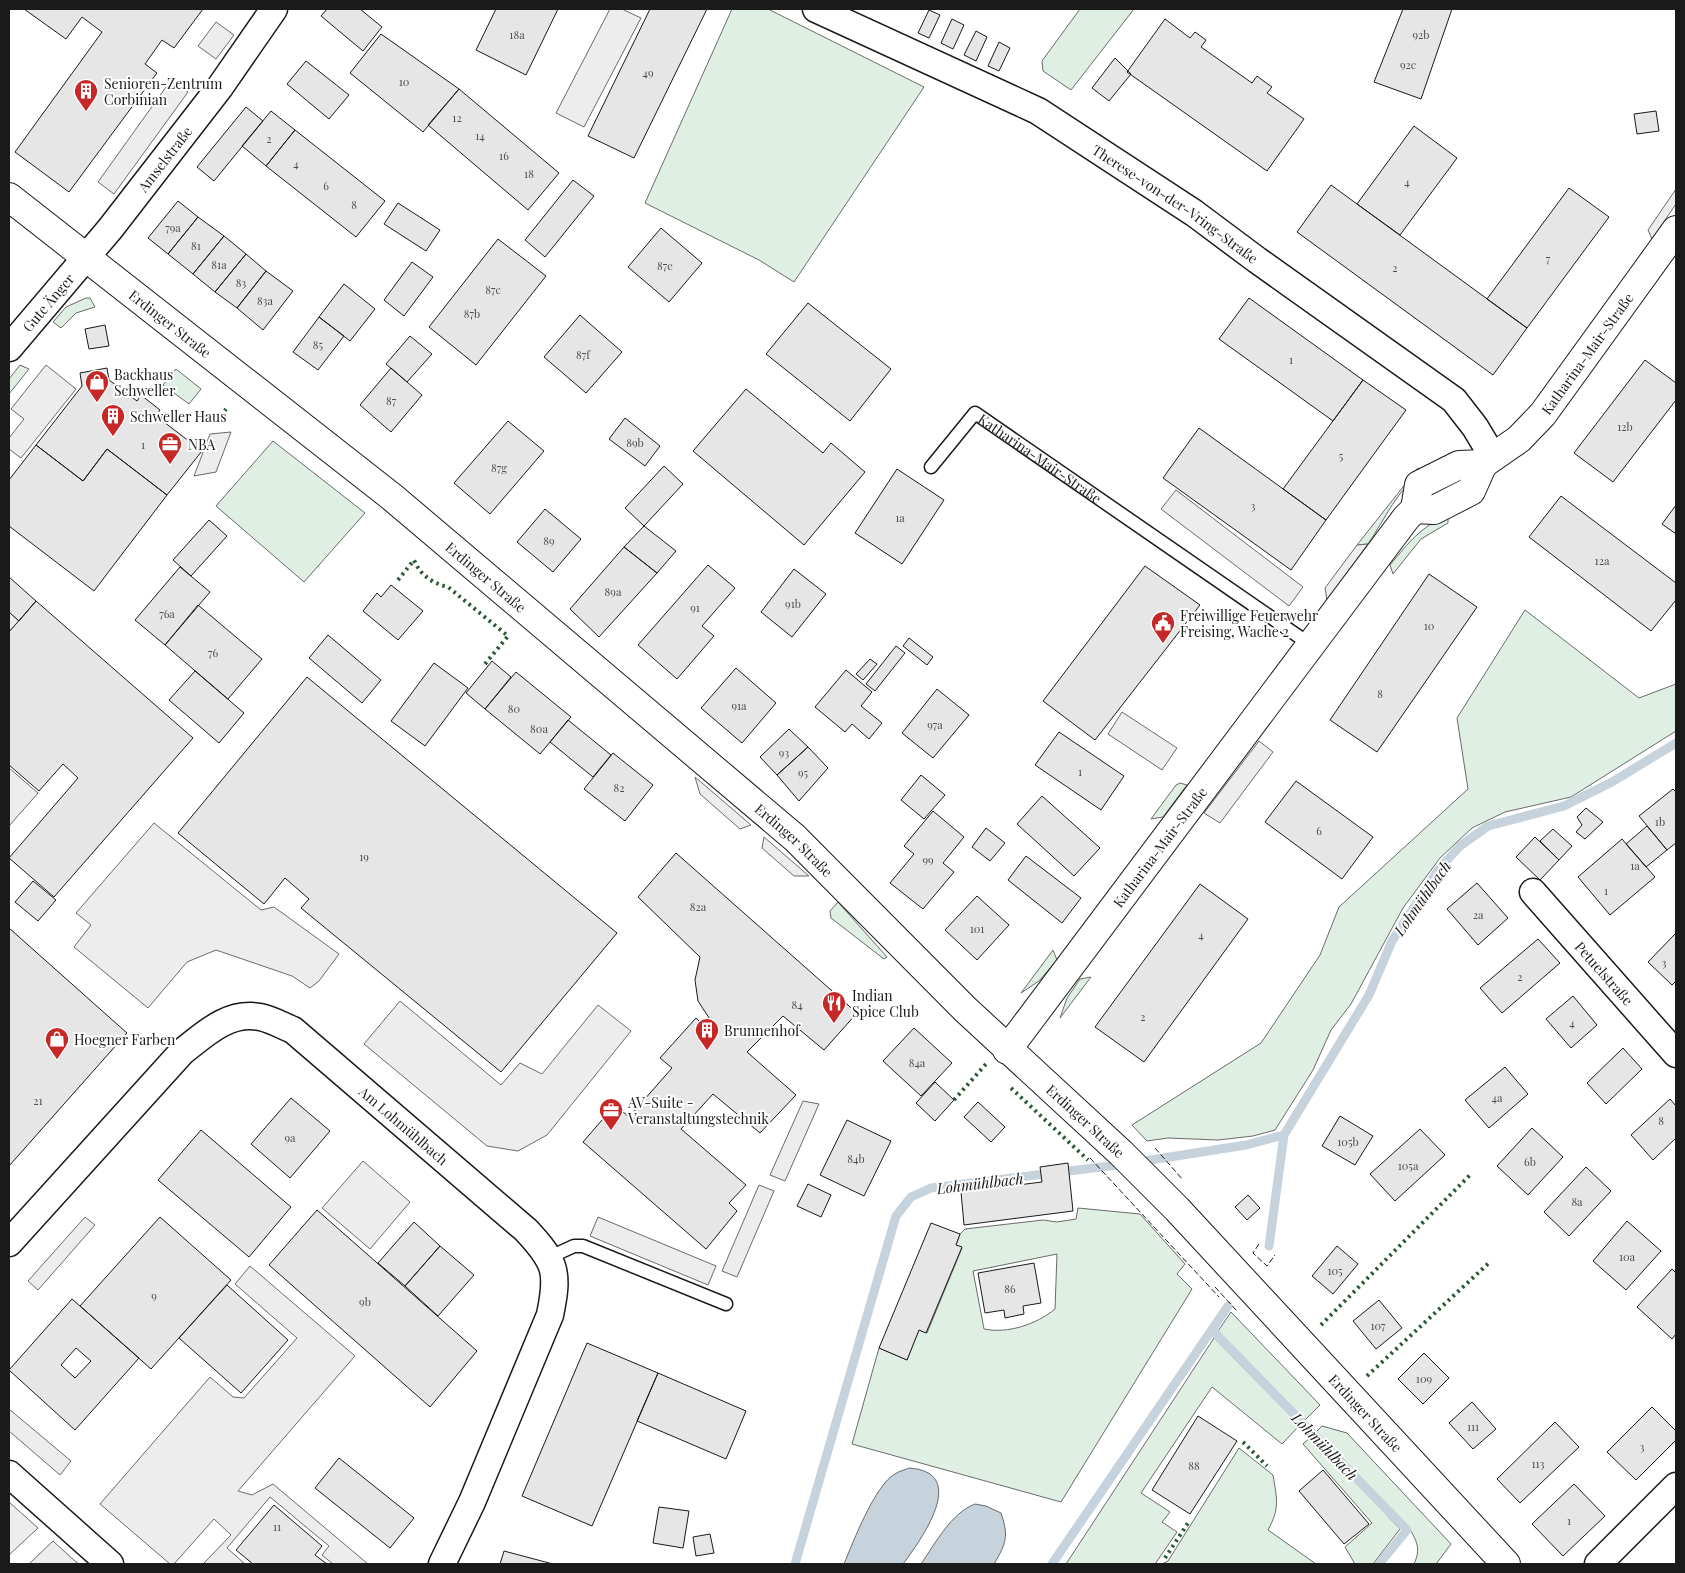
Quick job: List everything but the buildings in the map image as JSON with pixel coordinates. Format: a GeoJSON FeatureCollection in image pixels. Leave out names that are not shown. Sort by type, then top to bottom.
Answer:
{"type":"FeatureCollection","features":[{"type":"Feature","properties":{"kind":"street","name":"Amselstraße"},"geometry":{"type":"LineString","coordinates":[[85,256],[110,229],[220,87],[274,9]]}},
{"type":"Feature","properties":{"kind":"street","name":"Therese-von-der-Vring-Straße"},"geometry":{"type":"LineString","coordinates":[[816,9],[1038,111],[1194,213],[1256,260],[1454,400],[1475,427],[1488,461]]}},
{"type":"Feature","properties":{"kind":"street","name":"Erdinger Straße"},"geometry":{"type":"LineString","coordinates":[[9,197],[392,498],[795,838],[1007,1050],[1121,1153],[1154,1186],[1506,1564]]}},
{"type":"Feature","properties":{"kind":"street","name":"Katharina-Mair-Straße"},"geometry":{"type":"LineString","coordinates":[[1007,1050],[1406,518],[1415,509],[1420,486],[1424,482],[1459,465],[1488,461],[1519,439],[1543,414],[1676,230]]}},
{"type":"Feature","properties":{"kind":"street","name":"Gute Änger"},"geometry":{"type":"LineString","coordinates":[[9,348],[85,256]]}},
{"type":"Feature","properties":{"kind":"street","name":"Petuelstraße"},"geometry":{"type":"LineString","coordinates":[[1533,892],[1676,1054]]}},
{"type":"Feature","properties":{"kind":"street","name":"Am Lohmühlbach"},"geometry":{"type":"LineString","coordinates":[[9,1243],[182,1052],[232,1017],[260,1017],[293,1030],[462,1173],[526,1230],[550,1257]]}},
{"type":"Feature","properties":{"kind":"street"},"geometry":{"type":"LineString","coordinates":[[442,1564],[472,1502],[550,1315],[556,1290],[550,1257]]}},
{"type":"Feature","properties":{"kind":"street"},"geometry":{"type":"LineString","coordinates":[[9,1474],[110,1564]]}},
{"type":"Feature","properties":{"kind":"street"},"geometry":{"type":"LineString","coordinates":[[1598,1564],[1676,1486]]}},
{"type":"Feature","properties":{"kind":"lane","name":"Katharina-Mair-Straße"},"geometry":{"type":"LineString","coordinates":[[931,467],[975,412],[1311,645]]}},
{"type":"Feature","properties":{"kind":"lane"},"geometry":{"type":"LineString","coordinates":[[550,1257],[574,1246],[583,1246],[726,1304]]}},
{"type":"Feature","properties":{"kind":"green space"},"geometry":{"type":"Polygon","coordinates":[[[732,9],[768,9],[924,87],[794,282],[759,260],[645,203],[732,9]]]}},
{"type":"Feature","properties":{"kind":"green space"},"geometry":{"type":"Polygon","coordinates":[[[1080,9],[1134,9],[1071,90],[1043,71],[1042,61],[1080,9]]]}},
{"type":"Feature","properties":{"kind":"green space"},"geometry":{"type":"Polygon","coordinates":[[[90,298],[95,307],[76,313],[61,328],[53,322],[66,307],[90,298]]]}},
{"type":"Feature","properties":{"kind":"green space"},"geometry":{"type":"Polygon","coordinates":[[[20,365],[29,369],[9,394],[9,379],[20,365]]]}},
{"type":"Feature","properties":{"kind":"green space"},"geometry":{"type":"Polygon","coordinates":[[[176,369],[201,389],[189,404],[163,385],[176,369]]]}},
{"type":"Feature","properties":{"kind":"green space"},"geometry":{"type":"Polygon","coordinates":[[[273,441],[365,513],[304,582],[216,506],[273,441]]]}},
{"type":"Feature","properties":{"kind":"green space"},"geometry":{"type":"Polygon","coordinates":[[[1418,468],[1423,471],[1406,486],[1392,504],[1368,544],[1357,545],[1418,468]]]}},
{"type":"Feature","properties":{"kind":"green space"},"geometry":{"type":"Polygon","coordinates":[[[1448,514],[1448,523],[1421,539],[1393,574],[1390,565],[1409,542],[1422,530],[1448,514]]]}},
{"type":"Feature","properties":{"kind":"green space"},"geometry":{"type":"Polygon","coordinates":[[[1525,610],[1639,698],[1676,684],[1676,731],[1571,797],[1505,812],[1472,828],[1440,858],[1403,908],[1351,1004],[1331,1030],[1313,1070],[1275,1130],[1253,1136],[1218,1140],[1168,1138],[1147,1141],[1132,1125],[1261,1043],[1320,955],[1339,907],[1468,789],[1457,718],[1525,610]]]}},
{"type":"Feature","properties":{"kind":"green space"},"geometry":{"type":"Polygon","coordinates":[[[1180,783],[1187,785],[1163,817],[1151,819],[1176,785],[1180,783]]]}},
{"type":"Feature","properties":{"kind":"green space"},"geometry":{"type":"Polygon","coordinates":[[[838,902],[887,957],[884,959],[831,918],[830,911],[838,902]]]}},
{"type":"Feature","properties":{"kind":"green space"},"geometry":{"type":"Polygon","coordinates":[[[1053,950],[1057,960],[1039,981],[1021,993],[1053,950]]]}},
{"type":"Feature","properties":{"kind":"green space"},"geometry":{"type":"Polygon","coordinates":[[[1091,977],[1060,1018],[1067,998],[1080,979],[1091,977]]]}},
{"type":"Feature","properties":{"kind":"green space"},"geometry":{"type":"Polygon","coordinates":[[[1078,1208],[1140,1214],[1185,1264],[1177,1274],[1192,1289],[1061,1502],[852,1444],[879,1348],[907,1360],[919,1330],[927,1333],[962,1248],[956,1245],[960,1234],[965,1229],[1043,1220],[1057,1222],[1076,1219],[1078,1208]],[[1057,1254],[973,1271],[984,1329],[1012,1329],[1040,1319],[1055,1309],[1057,1254]]]}},
{"type":"Feature","properties":{"kind":"green space"},"geometry":{"type":"Polygon","coordinates":[[[1231,1312],[1320,1405],[1305,1420],[1218,1331],[1231,1312]]]}},
{"type":"Feature","properties":{"kind":"green space"},"geometry":{"type":"Polygon","coordinates":[[[1214,1338],[1300,1425],[1282,1444],[1212,1387],[1141,1493],[1170,1512],[1162,1522],[1177,1532],[1155,1564],[1066,1564],[1214,1338]]]}},
{"type":"Feature","properties":{"kind":"green space"},"geometry":{"type":"Polygon","coordinates":[[[1322,1426],[1347,1433],[1451,1544],[1436,1564],[1414,1564],[1418,1549],[1409,1528],[1316,1432],[1322,1426]]]}},
{"type":"Feature","properties":{"kind":"green space"},"geometry":{"type":"Polygon","coordinates":[[[1312,1436],[1400,1529],[1373,1564],[1355,1564],[1345,1547],[1372,1523],[1303,1444],[1312,1436]]]}},
{"type":"Feature","properties":{"kind":"green space"},"geometry":{"type":"Polygon","coordinates":[[[1239,1448],[1273,1475],[1276,1491],[1276,1509],[1268,1530],[1316,1564],[1162,1564],[1168,1561],[1239,1448]]]}},
{"type":"Feature","properties":{"kind":"shaded area"},"geometry":{"type":"Polygon","coordinates":[[[610,9],[622,9],[641,18],[584,127],[556,113],[610,9]]]}},
{"type":"Feature","properties":{"kind":"shaded area"},"geometry":{"type":"Polygon","coordinates":[[[216,22],[234,35],[216,59],[198,46],[216,22]]]}},
{"type":"Feature","properties":{"kind":"shaded area"},"geometry":{"type":"Polygon","coordinates":[[[171,80],[188,92],[114,194],[98,182],[171,80]]]}},
{"type":"Feature","properties":{"kind":"shaded area"},"geometry":{"type":"Polygon","coordinates":[[[1676,189],[1676,204],[1652,239],[1648,230],[1676,189]]]}},
{"type":"Feature","properties":{"kind":"shaded area"},"geometry":{"type":"Polygon","coordinates":[[[46,365],[76,389],[21,458],[9,449],[9,438],[24,419],[11,409],[46,365]]]}},
{"type":"Feature","properties":{"kind":"shaded area"},"geometry":{"type":"Polygon","coordinates":[[[231,432],[216,472],[194,476],[210,434],[231,432]]]}},
{"type":"Feature","properties":{"kind":"shaded area"},"geometry":{"type":"Polygon","coordinates":[[[1176,490],[1303,587],[1289,606],[1161,509],[1176,490]]]}},
{"type":"Feature","properties":{"kind":"shaded area"},"geometry":{"type":"Polygon","coordinates":[[[1368,544],[1327,600],[1325,588],[1357,545],[1368,544]]]}},
{"type":"Feature","properties":{"kind":"shaded area"},"geometry":{"type":"Polygon","coordinates":[[[9,612],[19,621],[9,632],[9,612]]]}},
{"type":"Feature","properties":{"kind":"shaded area"},"geometry":{"type":"Polygon","coordinates":[[[1122,712],[1177,748],[1162,770],[1108,734],[1122,712]]]}},
{"type":"Feature","properties":{"kind":"shaded area"},"geometry":{"type":"Polygon","coordinates":[[[1259,741],[1273,752],[1220,823],[1204,813],[1259,741]]]}},
{"type":"Feature","properties":{"kind":"shaded area"},"geometry":{"type":"Polygon","coordinates":[[[9,768],[38,793],[9,826],[9,768]]]}},
{"type":"Feature","properties":{"kind":"shaded area"},"geometry":{"type":"Polygon","coordinates":[[[695,777],[751,825],[740,829],[700,794],[695,777]]]}},
{"type":"Feature","properties":{"kind":"shaded area"},"geometry":{"type":"Polygon","coordinates":[[[154,823],[261,910],[274,907],[339,954],[319,981],[310,988],[292,976],[216,950],[187,962],[148,1008],[74,947],[91,925],[76,913],[154,823]]]}},
{"type":"Feature","properties":{"kind":"shaded area"},"geometry":{"type":"Polygon","coordinates":[[[764,837],[809,876],[794,876],[762,848],[764,837]]]}},
{"type":"Feature","properties":{"kind":"shaded area"},"geometry":{"type":"Polygon","coordinates":[[[400,1001],[501,1085],[520,1063],[542,1074],[598,1005],[631,1031],[547,1135],[518,1151],[487,1146],[364,1044],[400,1001]]]}},
{"type":"Feature","properties":{"kind":"shaded area"},"geometry":{"type":"Polygon","coordinates":[[[803,1101],[819,1104],[785,1181],[770,1175],[803,1101]]]}},
{"type":"Feature","properties":{"kind":"shaded area"},"geometry":{"type":"Polygon","coordinates":[[[363,1161],[410,1202],[370,1249],[322,1208],[363,1161]]]}},
{"type":"Feature","properties":{"kind":"shaded area"},"geometry":{"type":"Polygon","coordinates":[[[759,1185],[774,1191],[737,1277],[722,1271],[759,1185]]]}},
{"type":"Feature","properties":{"kind":"shaded area"},"geometry":{"type":"Polygon","coordinates":[[[85,1217],[95,1225],[38,1290],[28,1281],[85,1217]]]}},
{"type":"Feature","properties":{"kind":"shaded area"},"geometry":{"type":"Polygon","coordinates":[[[598,1217],[716,1266],[708,1285],[590,1236],[598,1217]]]}},
{"type":"Feature","properties":{"kind":"shaded area"},"geometry":{"type":"Polygon","coordinates":[[[250,1266],[355,1356],[238,1491],[252,1495],[273,1484],[368,1564],[333,1564],[322,1555],[329,1546],[270,1497],[227,1548],[245,1564],[203,1564],[231,1535],[214,1519],[174,1564],[170,1564],[100,1504],[210,1377],[233,1397],[244,1398],[297,1338],[235,1284],[250,1266]]]}},
{"type":"Feature","properties":{"kind":"shaded area"},"geometry":{"type":"Polygon","coordinates":[[[9,1409],[71,1461],[60,1475],[9,1431],[9,1409]]]}},
{"type":"Feature","properties":{"kind":"shaded area"},"geometry":{"type":"Polygon","coordinates":[[[909,1468],[927,1472],[936,1481],[939,1494],[936,1509],[929,1524],[911,1553],[903,1564],[844,1564],[865,1515],[880,1490],[887,1480],[898,1472],[909,1468]]]}},
{"type":"Feature","properties":{"kind":"shaded area"},"geometry":{"type":"Polygon","coordinates":[[[9,1502],[38,1528],[9,1555],[9,1502]]]}},
{"type":"Feature","properties":{"kind":"shaded area"},"geometry":{"type":"Polygon","coordinates":[[[975,1504],[986,1506],[1001,1513],[1005,1528],[1005,1540],[994,1564],[921,1564],[958,1514],[975,1504]]]}},
{"type":"Feature","properties":{"kind":"shaded area"},"geometry":{"type":"Polygon","coordinates":[[[53,1541],[76,1562],[79,1564],[29,1564],[53,1541]]]}},
{"type":"Feature","properties":{"kind":"waterway","name":"Lohmühlbach"},"geometry":{"type":"LineString","coordinates":[[1138,1162],[1246,1145],[1284,1135],[1369,995],[1392,941],[1439,869],[1460,846],[1488,826],[1564,806],[1612,782],[1676,743]]}},
{"type":"Feature","properties":{"kind":"waterway","name":"Lohmühlbach"},"geometry":{"type":"LineString","coordinates":[[1269,1246],[1284,1135]]}},
{"type":"Feature","properties":{"kind":"waterway","name":"Lohmühlbach"},"geometry":{"type":"LineString","coordinates":[[795,1564],[896,1216],[911,1197],[931,1188],[1126,1164]]}},
{"type":"Feature","properties":{"kind":"waterway","name":"Lohmühlbach"},"geometry":{"type":"LineString","coordinates":[[1052,1564],[1228,1306]]}},
{"type":"Feature","properties":{"kind":"waterway","name":"Lohmühlbach"},"geometry":{"type":"LineString","coordinates":[[1212,1330],[1407,1530],[1379,1564]]}},
{"type":"Feature","properties":{"kind":"hedge"},"geometry":{"type":"LineString","coordinates":[[217,421],[226,409]]}},
{"type":"Feature","properties":{"kind":"hedge"},"geometry":{"type":"LineString","coordinates":[[398,580],[414,560],[427,578],[448,587],[508,636],[485,664]]}},
{"type":"Feature","properties":{"kind":"hedge"},"geometry":{"type":"LineString","coordinates":[[954,1100],[986,1064]]}},
{"type":"Feature","properties":{"kind":"hedge"},"geometry":{"type":"LineString","coordinates":[[1011,1088],[1088,1160]]}},
{"type":"Feature","properties":{"kind":"hedge"},"geometry":{"type":"LineString","coordinates":[[1321,1325],[1470,1175]]}},
{"type":"Feature","properties":{"kind":"hedge"},"geometry":{"type":"LineString","coordinates":[[1367,1376],[1491,1261]]}},
{"type":"Feature","properties":{"kind":"hedge"},"geometry":{"type":"LineString","coordinates":[[1243,1442],[1267,1466]]}},
{"type":"Feature","properties":{"kind":"hedge"},"geometry":{"type":"LineString","coordinates":[[1165,1558],[1190,1520]]}},
{"type":"Feature","properties":{"kind":"fence"},"geometry":{"type":"LineString","coordinates":[[1155,1148],[1183,1180]]}},
{"type":"Feature","properties":{"kind":"fence"},"geometry":{"type":"LineString","coordinates":[[1090,1158],[1219,1297]]}},
{"type":"Feature","properties":{"kind":"fence"},"geometry":{"type":"LineString","coordinates":[[1259,1244],[1253,1253],[1267,1266],[1275,1255]]}},
{"type":"Feature","properties":{"kind":"fence"},"geometry":{"type":"LineString","coordinates":[[1215,1287],[1237,1311]]}},
{"type":"Feature","properties":{"kind":"place","name":"Senioren-Zentrum Corbinian"},"geometry":{"type":"Point","coordinates":[86,112]}},
{"type":"Feature","properties":{"kind":"place","name":"Backhaus Schweller"},"geometry":{"type":"Point","coordinates":[97,403]}},
{"type":"Feature","properties":{"kind":"place","name":"Schweller Haus"},"geometry":{"type":"Point","coordinates":[113,437]}},
{"type":"Feature","properties":{"kind":"place","name":"NBA"},"geometry":{"type":"Point","coordinates":[170,465]}},
{"type":"Feature","properties":{"kind":"place","name":"Freiwillige Feuerwehr Freising, Wache 2"},"geometry":{"type":"Point","coordinates":[1163,644]}},
{"type":"Feature","properties":{"kind":"place","name":"Indian Spice Club"},"geometry":{"type":"Point","coordinates":[834,1024]}},
{"type":"Feature","properties":{"kind":"place","name":"Brunnenhof"},"geometry":{"type":"Point","coordinates":[707,1051]}},
{"type":"Feature","properties":{"kind":"place","name":"Hoegner Farben"},"geometry":{"type":"Point","coordinates":[57,1060]}},
{"type":"Feature","properties":{"kind":"place","name":"AV-Suite - Veranstaltungstechnik"},"geometry":{"type":"Point","coordinates":[611,1131]}}]}
